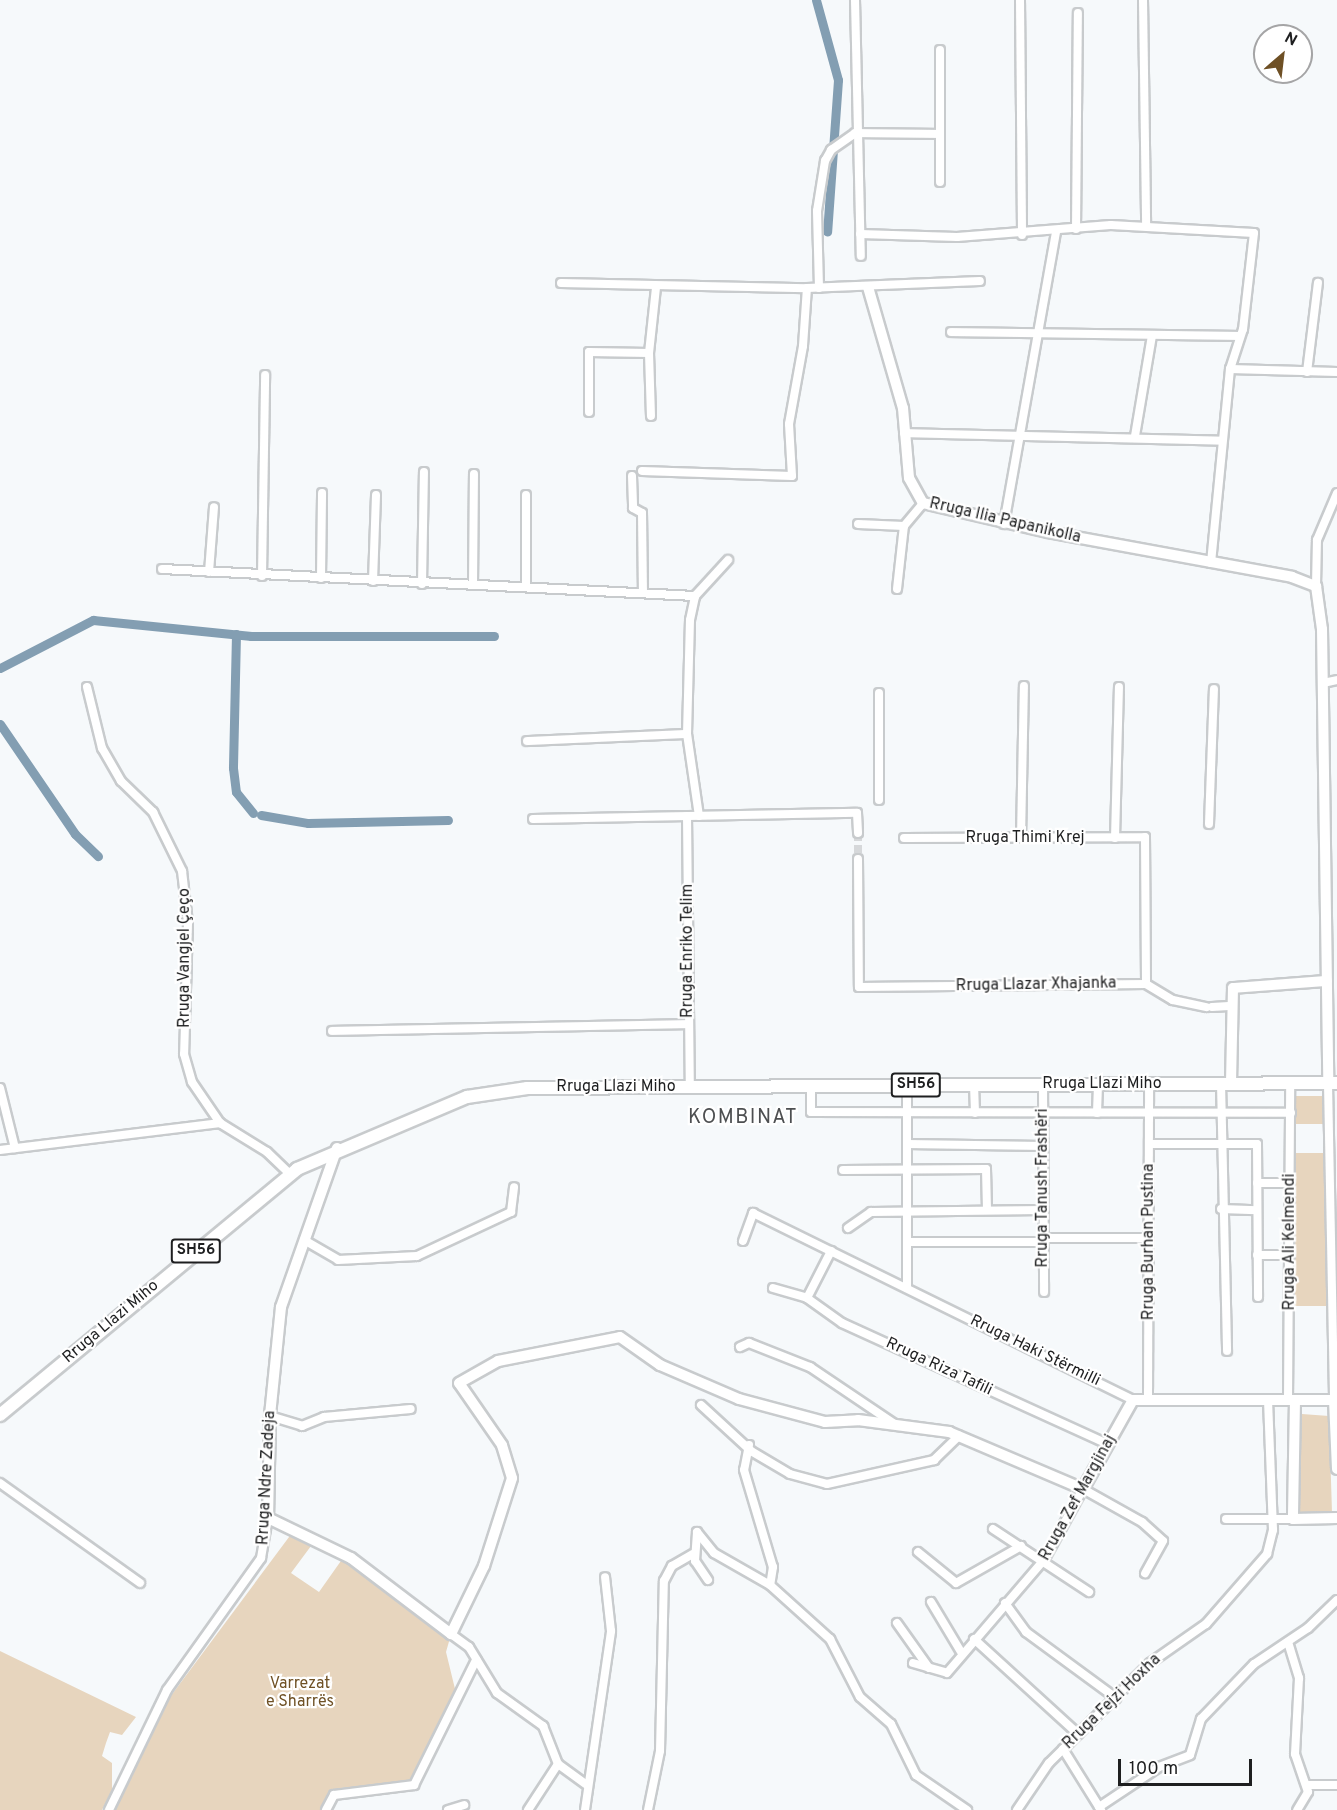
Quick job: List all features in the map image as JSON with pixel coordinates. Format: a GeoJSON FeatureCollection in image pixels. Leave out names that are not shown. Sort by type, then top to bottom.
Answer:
{"type":"FeatureCollection","features":[{"type":"Feature","properties":{"kind":"main road","name":"Rruga Llazi Miho"},"geometry":{"type":"LineString","coordinates":[[0,1415],[290,1174],[338,1148],[427,1109],[487,1092],[690,1086],[1332,1083]]}},
{"type":"Feature","properties":{"kind":"street"},"geometry":{"type":"LineString","coordinates":[[855,0],[852,136],[861,256]]}},
{"type":"Feature","properties":{"kind":"street"},"geometry":{"type":"LineString","coordinates":[[1020,0],[1022,235]]}},
{"type":"Feature","properties":{"kind":"street"},"geometry":{"type":"LineString","coordinates":[[1143,0],[1146,225]]}},
{"type":"Feature","properties":{"kind":"street"},"geometry":{"type":"LineString","coordinates":[[1076,229],[1078,13]]}},
{"type":"Feature","properties":{"kind":"street"},"geometry":{"type":"LineString","coordinates":[[940,50],[940,182]]}},
{"type":"Feature","properties":{"kind":"street"},"geometry":{"type":"LineString","coordinates":[[819,288],[817,204],[831,150],[852,136],[940,134]]}},
{"type":"Feature","properties":{"kind":"street"},"geometry":{"type":"LineString","coordinates":[[860,234],[1022,235],[1146,225],[1254,233],[1238,336],[1230,369],[1221,441],[1211,563]]}},
{"type":"Feature","properties":{"kind":"street"},"geometry":{"type":"LineString","coordinates":[[1004,524],[1023,434],[1056,231]]}},
{"type":"Feature","properties":{"kind":"street"},"geometry":{"type":"LineString","coordinates":[[561,283],[656,287],[819,288],[980,281]]}},
{"type":"Feature","properties":{"kind":"street"},"geometry":{"type":"LineString","coordinates":[[1307,372],[1318,283]]}},
{"type":"Feature","properties":{"kind":"street"},"geometry":{"type":"LineString","coordinates":[[651,416],[649,353],[656,287]]}},
{"type":"Feature","properties":{"kind":"street","name":"Rruga Ilia Papanikolla"},"geometry":{"type":"LineString","coordinates":[[868,287],[903,408],[909,478],[923,503],[1004,524],[1211,563],[1316,586]]}},
{"type":"Feature","properties":{"kind":"street"},"geometry":{"type":"LineString","coordinates":[[642,471],[792,476],[789,424],[803,346],[807,288]]}},
{"type":"Feature","properties":{"kind":"street"},"geometry":{"type":"LineString","coordinates":[[951,332],[1238,336]]}},
{"type":"Feature","properties":{"kind":"street"},"geometry":{"type":"LineString","coordinates":[[1135,436],[1152,335]]}},
{"type":"Feature","properties":{"kind":"street"},"geometry":{"type":"LineString","coordinates":[[589,412],[590,352],[649,353]]}},
{"type":"Feature","properties":{"kind":"street"},"geometry":{"type":"LineString","coordinates":[[1230,369],[1337,372]]}},
{"type":"Feature","properties":{"kind":"street"},"geometry":{"type":"LineString","coordinates":[[262,576],[265,375]]}},
{"type":"Feature","properties":{"kind":"street"},"geometry":{"type":"LineString","coordinates":[[904,433],[1135,436],[1221,441]]}},
{"type":"Feature","properties":{"kind":"street"},"geometry":{"type":"LineString","coordinates":[[422,584],[424,472]]}},
{"type":"Feature","properties":{"kind":"street"},"geometry":{"type":"LineString","coordinates":[[473,585],[474,474]]}},
{"type":"Feature","properties":{"kind":"street"},"geometry":{"type":"LineString","coordinates":[[632,476],[633,508],[642,513],[643,592]]}},
{"type":"Feature","properties":{"kind":"street"},"geometry":{"type":"LineString","coordinates":[[321,578],[322,493]]}},
{"type":"Feature","properties":{"kind":"street"},"geometry":{"type":"LineString","coordinates":[[1337,493],[1317,540],[1316,586],[1323,683],[1328,981],[1333,1114],[1337,1469]]}},
{"type":"Feature","properties":{"kind":"street"},"geometry":{"type":"LineString","coordinates":[[373,581],[376,495]]}},
{"type":"Feature","properties":{"kind":"street"},"geometry":{"type":"LineString","coordinates":[[526,495],[526,587]]}},
{"type":"Feature","properties":{"kind":"street"},"geometry":{"type":"LineString","coordinates":[[897,589],[904,526],[923,503]]}},
{"type":"Feature","properties":{"kind":"street"},"geometry":{"type":"LineString","coordinates":[[209,572],[214,507]]}},
{"type":"Feature","properties":{"kind":"street"},"geometry":{"type":"LineString","coordinates":[[858,525],[904,526]]}},
{"type":"Feature","properties":{"kind":"street"},"geometry":{"type":"LineString","coordinates":[[699,816],[687,734],[688,642],[695,596],[728,560]]}},
{"type":"Feature","properties":{"kind":"street"},"geometry":{"type":"LineString","coordinates":[[162,569],[262,576],[695,596]]}},
{"type":"Feature","properties":{"kind":"street"},"geometry":{"type":"LineString","coordinates":[[1323,683],[1337,680]]}},
{"type":"Feature","properties":{"kind":"street"},"geometry":{"type":"LineString","coordinates":[[1022,838],[1024,686]]}},
{"type":"Feature","properties":{"kind":"street","name":"Rruga Vangjel Çeço"},"geometry":{"type":"LineString","coordinates":[[87,687],[102,748],[122,782],[153,812],[183,871],[188,923],[184,1054],[192,1082],[219,1122],[267,1152],[290,1174]]}},
{"type":"Feature","properties":{"kind":"street"},"geometry":{"type":"LineString","coordinates":[[1115,838],[1119,687]]}},
{"type":"Feature","properties":{"kind":"street"},"geometry":{"type":"LineString","coordinates":[[1209,824],[1214,689]]}},
{"type":"Feature","properties":{"kind":"street"},"geometry":{"type":"LineString","coordinates":[[879,693],[879,800]]}},
{"type":"Feature","properties":{"kind":"street"},"geometry":{"type":"LineString","coordinates":[[527,741],[687,734]]}},
{"type":"Feature","properties":{"kind":"street"},"geometry":{"type":"LineString","coordinates":[[533,819],[857,813],[858,833]]}},
{"type":"Feature","properties":{"kind":"street","name":"Rruga Enriko Telim"},"geometry":{"type":"LineString","coordinates":[[687,816],[690,1086]]}},
{"type":"Feature","properties":{"kind":"street","name":"Rruga Thimi Krej"},"geometry":{"type":"LineString","coordinates":[[904,838],[1146,837],[1146,984]]}},
{"type":"Feature","properties":{"kind":"street","name":"Rruga Llazar Xhajanka"},"geometry":{"type":"LineString","coordinates":[[858,859],[859,987],[1146,984]]}},
{"type":"Feature","properties":{"kind":"street"},"geometry":{"type":"LineString","coordinates":[[1227,1350],[1221,1209],[1221,1144],[1229,1006],[1238,985],[1328,981]]}},
{"type":"Feature","properties":{"kind":"street"},"geometry":{"type":"LineString","coordinates":[[1146,984],[1173,1000],[1209,1007],[1229,1006]]}},
{"type":"Feature","properties":{"kind":"street"},"geometry":{"type":"LineString","coordinates":[[332,1031],[689,1024]]}},
{"type":"Feature","properties":{"kind":"street","name":"Rruga Ali Kelmendi"},"geometry":{"type":"LineString","coordinates":[[1290,1083],[1291,1400]]}},
{"type":"Feature","properties":{"kind":"street"},"geometry":{"type":"LineString","coordinates":[[974,1084],[975,1113]]}},
{"type":"Feature","properties":{"kind":"street","name":"Rruga Tanush Frashëri"},"geometry":{"type":"LineString","coordinates":[[1043,1084],[1044,1292]]}},
{"type":"Feature","properties":{"kind":"street"},"geometry":{"type":"LineString","coordinates":[[1097,1113],[1098,1084]]}},
{"type":"Feature","properties":{"kind":"street","name":"Rruga Burhan Pustina"},"geometry":{"type":"LineString","coordinates":[[1148,1400],[1149,1084]]}},
{"type":"Feature","properties":{"kind":"street"},"geometry":{"type":"LineString","coordinates":[[811,1085],[812,1112],[1290,1113]]}},
{"type":"Feature","properties":{"kind":"street"},"geometry":{"type":"LineString","coordinates":[[907,1085],[907,1288]]}},
{"type":"Feature","properties":{"kind":"street"},"geometry":{"type":"LineString","coordinates":[[0,1088],[15,1148]]}},
{"type":"Feature","properties":{"kind":"street"},"geometry":{"type":"LineString","coordinates":[[0,1150],[219,1122]]}},
{"type":"Feature","properties":{"kind":"street"},"geometry":{"type":"LineString","coordinates":[[907,1144],[1043,1146]]}},
{"type":"Feature","properties":{"kind":"street"},"geometry":{"type":"LineString","coordinates":[[1149,1144],[1257,1144],[1258,1298]]}},
{"type":"Feature","properties":{"kind":"street","name":"Rruga Ndre Zadeja"},"geometry":{"type":"LineString","coordinates":[[109,1810],[162,1699],[261,1558],[268,1518],[270,1416],[281,1307],[338,1148]]}},
{"type":"Feature","properties":{"kind":"street"},"geometry":{"type":"LineString","coordinates":[[843,1170],[986,1169],[987,1210]]}},
{"type":"Feature","properties":{"kind":"street"},"geometry":{"type":"LineString","coordinates":[[1257,1183],[1290,1183]]}},
{"type":"Feature","properties":{"kind":"street"},"geometry":{"type":"LineString","coordinates":[[304,1240],[338,1260],[417,1256],[507,1215],[513,1208],[514,1187]]}},
{"type":"Feature","properties":{"kind":"street"},"geometry":{"type":"LineString","coordinates":[[848,1228],[865,1213],[907,1209],[1043,1210]]}},
{"type":"Feature","properties":{"kind":"street"},"geometry":{"type":"LineString","coordinates":[[1221,1209],[1257,1210]]}},
{"type":"Feature","properties":{"kind":"street","name":"Rruga Haki Stërmilli"},"geometry":{"type":"LineString","coordinates":[[743,1241],[753,1213],[1133,1400],[1336,1400]]}},
{"type":"Feature","properties":{"kind":"street"},"geometry":{"type":"LineString","coordinates":[[907,1242],[1149,1238]]}},
{"type":"Feature","properties":{"kind":"street"},"geometry":{"type":"LineString","coordinates":[[807,1298],[831,1251]]}},
{"type":"Feature","properties":{"kind":"street"},"geometry":{"type":"LineString","coordinates":[[1257,1255],[1290,1255]]}},
{"type":"Feature","properties":{"kind":"street","name":"Rruga Riza Tafili"},"geometry":{"type":"LineString","coordinates":[[773,1288],[807,1298],[842,1323],[1107,1444]]}},
{"type":"Feature","properties":{"kind":"street"},"geometry":{"type":"LineString","coordinates":[[452,1634],[468,1607],[510,1488],[508,1456],[459,1383],[485,1366],[620,1337],[660,1365],[739,1399],[810,1420],[896,1425],[960,1436],[1083,1489],[1142,1522],[1163,1541],[1145,1573]]}},
{"type":"Feature","properties":{"kind":"street"},"geometry":{"type":"LineString","coordinates":[[740,1347],[749,1342],[810,1367],[896,1425]]}},
{"type":"Feature","properties":{"kind":"street","name":"Rruga Zef Margjinaj"},"geometry":{"type":"LineString","coordinates":[[932,1670],[947,1673],[961,1652],[1044,1560],[1133,1400]]}},
{"type":"Feature","properties":{"kind":"street","name":"Rruga Fejzi Hoxha"},"geometry":{"type":"LineString","coordinates":[[1017,1810],[1063,1749],[1164,1651],[1206,1624],[1258,1566],[1272,1544],[1268,1400]]}},
{"type":"Feature","properties":{"kind":"street"},"geometry":{"type":"LineString","coordinates":[[1291,1400],[1293,1519]]}},
{"type":"Feature","properties":{"kind":"street"},"geometry":{"type":"LineString","coordinates":[[701,1405],[749,1445],[790,1474],[827,1484],[934,1460],[960,1436]]}},
{"type":"Feature","properties":{"kind":"street"},"geometry":{"type":"LineString","coordinates":[[270,1416],[302,1426],[324,1417],[411,1409]]}},
{"type":"Feature","properties":{"kind":"street"},"geometry":{"type":"LineString","coordinates":[[749,1445],[744,1470],[773,1567],[770,1586]]}},
{"type":"Feature","properties":{"kind":"street"},"geometry":{"type":"LineString","coordinates":[[0,1483],[140,1583]]}},
{"type":"Feature","properties":{"kind":"street"},"geometry":{"type":"LineString","coordinates":[[268,1518],[351,1558],[452,1634],[476,1660],[497,1694],[543,1726],[558,1764],[586,1784]]}},
{"type":"Feature","properties":{"kind":"street"},"geometry":{"type":"LineString","coordinates":[[1226,1519],[1337,1518]]}},
{"type":"Feature","properties":{"kind":"street"},"geometry":{"type":"LineString","coordinates":[[993,1529],[1044,1560],[1089,1592]]}},
{"type":"Feature","properties":{"kind":"street"},"geometry":{"type":"LineString","coordinates":[[708,1580],[693,1554],[694,1535],[700,1532],[714,1553],[770,1586],[830,1639],[860,1697],[891,1724],[916,1775],[967,1810]]}},
{"type":"Feature","properties":{"kind":"street"},"geometry":{"type":"LineString","coordinates":[[918,1552],[956,1583],[1021,1546]]}},
{"type":"Feature","properties":{"kind":"street"},"geometry":{"type":"LineString","coordinates":[[648,1810],[660,1751],[664,1581],[672,1566],[693,1554]]}},
{"type":"Feature","properties":{"kind":"street"},"geometry":{"type":"LineString","coordinates":[[585,1810],[586,1784],[611,1631],[605,1577]]}},
{"type":"Feature","properties":{"kind":"street"},"geometry":{"type":"LineString","coordinates":[[1063,1749],[1100,1808],[1159,1767],[1190,1755],[1201,1719],[1254,1665],[1288,1642],[1337,1600]]}},
{"type":"Feature","properties":{"kind":"street"},"geometry":{"type":"LineString","coordinates":[[931,1602],[961,1652]]}},
{"type":"Feature","properties":{"kind":"street"},"geometry":{"type":"LineString","coordinates":[[1005,1604],[1026,1632],[1116,1698]]}},
{"type":"Feature","properties":{"kind":"street"},"geometry":{"type":"LineString","coordinates":[[897,1623],[932,1670]]}},
{"type":"Feature","properties":{"kind":"street"},"geometry":{"type":"LineString","coordinates":[[974,1639],[1078,1734]]}},
{"type":"Feature","properties":{"kind":"street"},"geometry":{"type":"LineString","coordinates":[[1288,1642],[1299,1678],[1295,1754],[1308,1785],[1297,1810]]}},
{"type":"Feature","properties":{"kind":"street"},"geometry":{"type":"LineString","coordinates":[[326,1810],[334,1795],[414,1785],[476,1660]]}},
{"type":"Feature","properties":{"kind":"street"},"geometry":{"type":"LineString","coordinates":[[912,1663],[932,1670]]}},
{"type":"Feature","properties":{"kind":"street"},"geometry":{"type":"LineString","coordinates":[[528,1810],[558,1764]]}},
{"type":"Feature","properties":{"kind":"street"},"geometry":{"type":"LineString","coordinates":[[1308,1785],[1337,1785]]}},
{"type":"Feature","properties":{"kind":"street"},"geometry":{"type":"LineString","coordinates":[[448,1810],[464,1805]]}},
{"type":"Feature","properties":{"kind":"green space"},"geometry":{"type":"Polygon","coordinates":[[[1290,1096],[1328,1096],[1328,1124],[1290,1124],[1290,1096]]]}},
{"type":"Feature","properties":{"kind":"green space"},"geometry":{"type":"Polygon","coordinates":[[[1295,1153],[1326,1153],[1326,1306],[1295,1306],[1295,1153]]]}},
{"type":"Feature","properties":{"kind":"green space"},"geometry":{"type":"Polygon","coordinates":[[[1302,1414],[1329,1416],[1332,1513],[1297,1513],[1302,1414]]]}},
{"type":"Feature","properties":{"kind":"green space","name":"Varrezat e Sharrës"},"geometry":{"type":"Polygon","coordinates":[[[292,1533],[311,1546],[291,1573],[319,1592],[343,1558],[450,1638],[446,1652],[456,1693],[411,1783],[341,1788],[327,1796],[321,1810],[114,1810],[170,1697],[292,1533]]]}},
{"type":"Feature","properties":{"kind":"green space"},"geometry":{"type":"Polygon","coordinates":[[[0,1651],[136,1717],[122,1735],[110,1732],[102,1756],[112,1763],[112,1790],[102,1810],[0,1810],[0,1651]]]}},
{"type":"Feature","properties":{"kind":"waterway"},"geometry":{"type":"LineString","coordinates":[[816,0],[838,80],[827,232]]}},
{"type":"Feature","properties":{"kind":"waterway"},"geometry":{"type":"LineString","coordinates":[[0,668],[93,620],[251,636],[494,636]]}},
{"type":"Feature","properties":{"kind":"waterway"},"geometry":{"type":"LineString","coordinates":[[236,634],[233,768],[236,792],[253,813]]}},
{"type":"Feature","properties":{"kind":"waterway"},"geometry":{"type":"LineString","coordinates":[[0,724],[75,834],[98,856]]}},
{"type":"Feature","properties":{"kind":"waterway"},"geometry":{"type":"LineString","coordinates":[[261,815],[308,823],[448,820]]}},
{"type":"Feature","properties":{"kind":"tunnel"},"geometry":{"type":"LineString","coordinates":[[858,833],[858,859]]}},
{"type":"Feature","properties":{"kind":"district","name":"KOMBINAT"},"geometry":{"type":"Point","coordinates":[743,1118]}}]}
